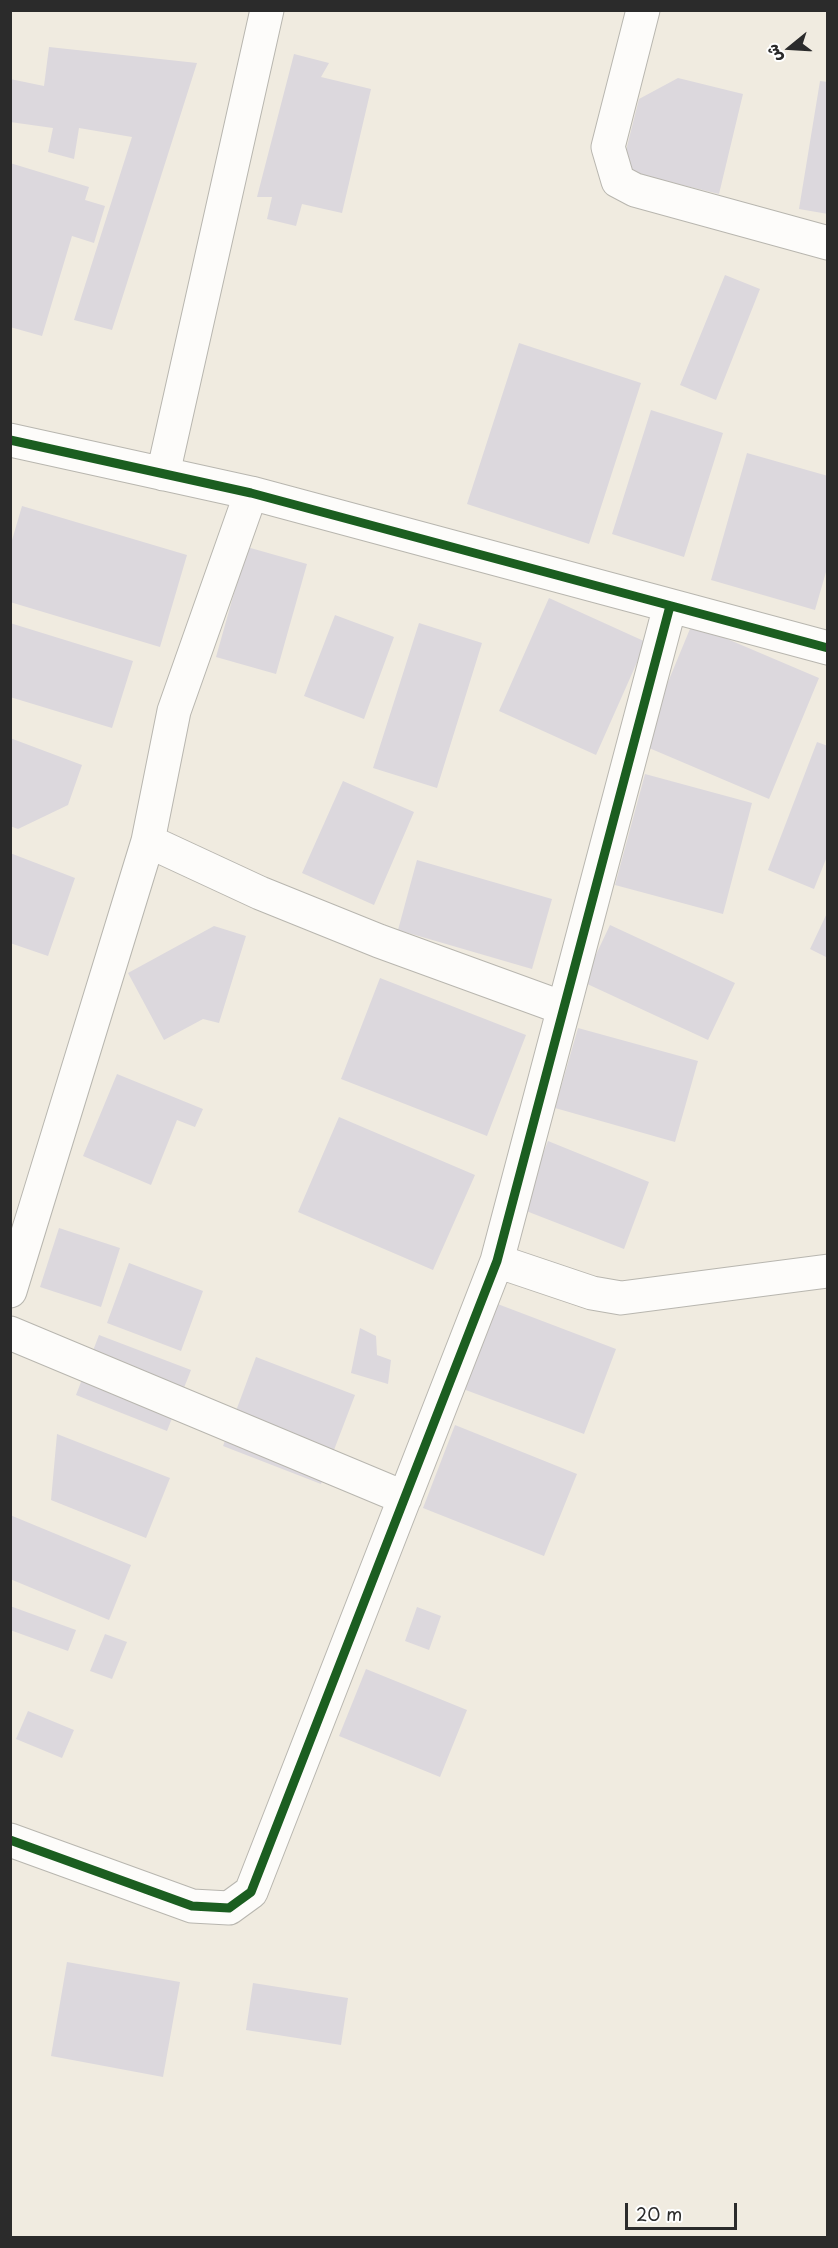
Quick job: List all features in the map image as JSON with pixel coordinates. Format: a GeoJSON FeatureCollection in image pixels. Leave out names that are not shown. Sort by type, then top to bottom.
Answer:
{"type":"FeatureCollection","features":[{"type":"Feature","properties":{"kind":"street"},"geometry":{"type":"LineString","coordinates":[[163,474],[267,10]]}},
{"type":"Feature","properties":{"kind":"street"},"geometry":{"type":"LineString","coordinates":[[643,10],[608,147],[618,181],[635,190],[828,243]]}},
{"type":"Feature","properties":{"kind":"street"},"geometry":{"type":"LineString","coordinates":[[10,440],[250,493],[828,648]]}},
{"type":"Feature","properties":{"kind":"street"},"geometry":{"type":"LineString","coordinates":[[10,1291],[148,841],[174,711],[250,493]]}},
{"type":"Feature","properties":{"kind":"street"},"geometry":{"type":"LineString","coordinates":[[10,1840],[192,1906],[229,1908],[251,1892],[497,1261],[670,606]]}},
{"type":"Feature","properties":{"kind":"street"},"geometry":{"type":"LineString","coordinates":[[148,841],[260,893],[380,941],[563,1008]]}},
{"type":"Feature","properties":{"kind":"street"},"geometry":{"type":"LineString","coordinates":[[497,1261],[592,1293],[621,1298],[828,1271]]}},
{"type":"Feature","properties":{"kind":"street"},"geometry":{"type":"LineString","coordinates":[[10,1333],[405,1498]]}},
{"type":"Feature","properties":{"kind":"building"},"geometry":{"type":"Polygon","coordinates":[[[49,47],[197,63],[112,330],[74,320],[132,137],[79,128],[74,159],[48,152],[53,128],[10,122],[10,79],[44,86],[49,47]]]}},
{"type":"Feature","properties":{"kind":"building"},"geometry":{"type":"Polygon","coordinates":[[[294,54],[329,63],[321,77],[371,89],[342,213],[302,204],[296,226],[267,219],[272,197],[257,197],[294,54]]]}},
{"type":"Feature","properties":{"kind":"building"},"geometry":{"type":"Polygon","coordinates":[[[678,78],[743,94],[719,194],[621,170],[639,99],[678,78]]]}},
{"type":"Feature","properties":{"kind":"building"},"geometry":{"type":"Polygon","coordinates":[[[820,81],[828,82],[828,214],[799,209],[820,81]]]}},
{"type":"Feature","properties":{"kind":"building"},"geometry":{"type":"Polygon","coordinates":[[[10,163],[89,187],[85,200],[105,206],[94,243],[72,236],[42,336],[10,327],[10,163]]]}},
{"type":"Feature","properties":{"kind":"building"},"geometry":{"type":"Polygon","coordinates":[[[725,275],[760,289],[716,400],[680,385],[725,275]]]}},
{"type":"Feature","properties":{"kind":"building"},"geometry":{"type":"Polygon","coordinates":[[[519,343],[641,383],[589,544],[467,504],[519,343]]]}},
{"type":"Feature","properties":{"kind":"building"},"geometry":{"type":"Polygon","coordinates":[[[651,410],[723,433],[684,557],[612,534],[651,410]]]}},
{"type":"Feature","properties":{"kind":"building"},"geometry":{"type":"Polygon","coordinates":[[[747,453],[828,476],[828,565],[815,610],[711,580],[747,453]]]}},
{"type":"Feature","properties":{"kind":"building"},"geometry":{"type":"Polygon","coordinates":[[[22,506],[187,555],[160,647],[10,602],[10,547],[22,506]]]}},
{"type":"Feature","properties":{"kind":"building"},"geometry":{"type":"Polygon","coordinates":[[[247,547],[307,564],[276,674],[216,657],[247,547]]]}},
{"type":"Feature","properties":{"kind":"building"},"geometry":{"type":"Polygon","coordinates":[[[549,598],[646,642],[596,755],[499,711],[549,598]]]}},
{"type":"Feature","properties":{"kind":"building"},"geometry":{"type":"Polygon","coordinates":[[[335,615],[394,637],[364,719],[304,696],[335,615]]]}},
{"type":"Feature","properties":{"kind":"building"},"geometry":{"type":"Polygon","coordinates":[[[10,623],[133,661],[112,728],[10,697],[10,623]]]}},
{"type":"Feature","properties":{"kind":"building"},"geometry":{"type":"Polygon","coordinates":[[[419,623],[482,643],[437,788],[373,768],[419,623]]]}},
{"type":"Feature","properties":{"kind":"building"},"geometry":{"type":"Polygon","coordinates":[[[692,624],[819,678],[769,799],[642,745],[692,624]]]}},
{"type":"Feature","properties":{"kind":"building"},"geometry":{"type":"Polygon","coordinates":[[[10,738],[82,765],[68,805],[18,829],[10,826],[10,738]]]}},
{"type":"Feature","properties":{"kind":"building"},"geometry":{"type":"Polygon","coordinates":[[[817,742],[828,746],[828,854],[814,889],[768,870],[817,742]]]}},
{"type":"Feature","properties":{"kind":"building"},"geometry":{"type":"Polygon","coordinates":[[[645,774],[752,803],[723,914],[615,885],[645,774]]]}},
{"type":"Feature","properties":{"kind":"building"},"geometry":{"type":"Polygon","coordinates":[[[343,781],[414,812],[374,905],[302,873],[343,781]]]}},
{"type":"Feature","properties":{"kind":"building"},"geometry":{"type":"Polygon","coordinates":[[[10,853],[75,878],[48,956],[10,943],[10,853]]]}},
{"type":"Feature","properties":{"kind":"building"},"geometry":{"type":"Polygon","coordinates":[[[417,860],[552,899],[532,969],[398,930],[417,860]]]}},
{"type":"Feature","properties":{"kind":"building"},"geometry":{"type":"Polygon","coordinates":[[[828,911],[828,958],[810,949],[828,911]]]}},
{"type":"Feature","properties":{"kind":"building"},"geometry":{"type":"Polygon","coordinates":[[[610,925],[735,983],[708,1040],[583,982],[610,925]]]}},
{"type":"Feature","properties":{"kind":"building"},"geometry":{"type":"Polygon","coordinates":[[[214,926],[246,936],[219,1023],[203,1019],[164,1040],[128,973],[214,926]]]}},
{"type":"Feature","properties":{"kind":"building"},"geometry":{"type":"Polygon","coordinates":[[[380,978],[526,1035],[487,1136],[341,1079],[380,978]]]}},
{"type":"Feature","properties":{"kind":"building"},"geometry":{"type":"Polygon","coordinates":[[[578,1028],[698,1061],[675,1142],[555,1108],[578,1028]]]}},
{"type":"Feature","properties":{"kind":"building"},"geometry":{"type":"Polygon","coordinates":[[[117,1074],[203,1109],[195,1127],[177,1120],[151,1185],[83,1156],[117,1074]]]}},
{"type":"Feature","properties":{"kind":"building"},"geometry":{"type":"Polygon","coordinates":[[[339,1117],[475,1175],[433,1270],[298,1212],[339,1117]]]}},
{"type":"Feature","properties":{"kind":"building"},"geometry":{"type":"Polygon","coordinates":[[[548,1141],[649,1182],[624,1249],[521,1209],[548,1141]]]}},
{"type":"Feature","properties":{"kind":"building"},"geometry":{"type":"Polygon","coordinates":[[[59,1228],[120,1248],[101,1307],[40,1287],[59,1228]]]}},
{"type":"Feature","properties":{"kind":"building"},"geometry":{"type":"Polygon","coordinates":[[[129,1263],[203,1291],[181,1351],[107,1323],[129,1263]]]}},
{"type":"Feature","properties":{"kind":"building"},"geometry":{"type":"Polygon","coordinates":[[[495,1303],[616,1349],[584,1434],[463,1389],[495,1303]]]}},
{"type":"Feature","properties":{"kind":"building"},"geometry":{"type":"Polygon","coordinates":[[[360,1328],[376,1336],[377,1355],[391,1360],[388,1384],[351,1373],[360,1328]]]}},
{"type":"Feature","properties":{"kind":"building"},"geometry":{"type":"Polygon","coordinates":[[[99,1335],[191,1370],[167,1431],[76,1395],[99,1335]]]}},
{"type":"Feature","properties":{"kind":"building"},"geometry":{"type":"Polygon","coordinates":[[[256,1357],[355,1395],[321,1484],[223,1446],[256,1357]]]}},
{"type":"Feature","properties":{"kind":"building"},"geometry":{"type":"Polygon","coordinates":[[[455,1425],[577,1474],[544,1556],[423,1508],[455,1425]]]}},
{"type":"Feature","properties":{"kind":"building"},"geometry":{"type":"Polygon","coordinates":[[[57,1434],[170,1478],[146,1538],[51,1500],[57,1434]]]}},
{"type":"Feature","properties":{"kind":"building"},"geometry":{"type":"Polygon","coordinates":[[[10,1515],[131,1565],[109,1620],[10,1579],[10,1515]]]}},
{"type":"Feature","properties":{"kind":"building"},"geometry":{"type":"Polygon","coordinates":[[[10,1606],[76,1630],[68,1651],[10,1630],[10,1606]]]}},
{"type":"Feature","properties":{"kind":"building"},"geometry":{"type":"Polygon","coordinates":[[[417,1607],[441,1616],[429,1650],[405,1641],[417,1607]]]}},
{"type":"Feature","properties":{"kind":"building"},"geometry":{"type":"Polygon","coordinates":[[[105,1634],[127,1642],[112,1679],[90,1671],[105,1634]]]}},
{"type":"Feature","properties":{"kind":"building"},"geometry":{"type":"Polygon","coordinates":[[[366,1669],[467,1710],[440,1777],[339,1736],[366,1669]]]}},
{"type":"Feature","properties":{"kind":"building"},"geometry":{"type":"Polygon","coordinates":[[[28,1711],[74,1730],[62,1758],[16,1739],[28,1711]]]}},
{"type":"Feature","properties":{"kind":"building"},"geometry":{"type":"Polygon","coordinates":[[[67,1962],[180,1982],[163,2077],[51,2056],[67,1962]]]}},
{"type":"Feature","properties":{"kind":"building"},"geometry":{"type":"Polygon","coordinates":[[[253,1983],[348,1998],[341,2045],[246,2030],[253,1983]]]}},
{"type":"Feature","properties":{"kind":"cycle path"},"geometry":{"type":"LineString","coordinates":[[10,440],[251,493],[828,648]]}},
{"type":"Feature","properties":{"kind":"cycle path"},"geometry":{"type":"LineString","coordinates":[[10,1840],[192,1906],[229,1908],[251,1892],[497,1261],[670,606]]}}]}
